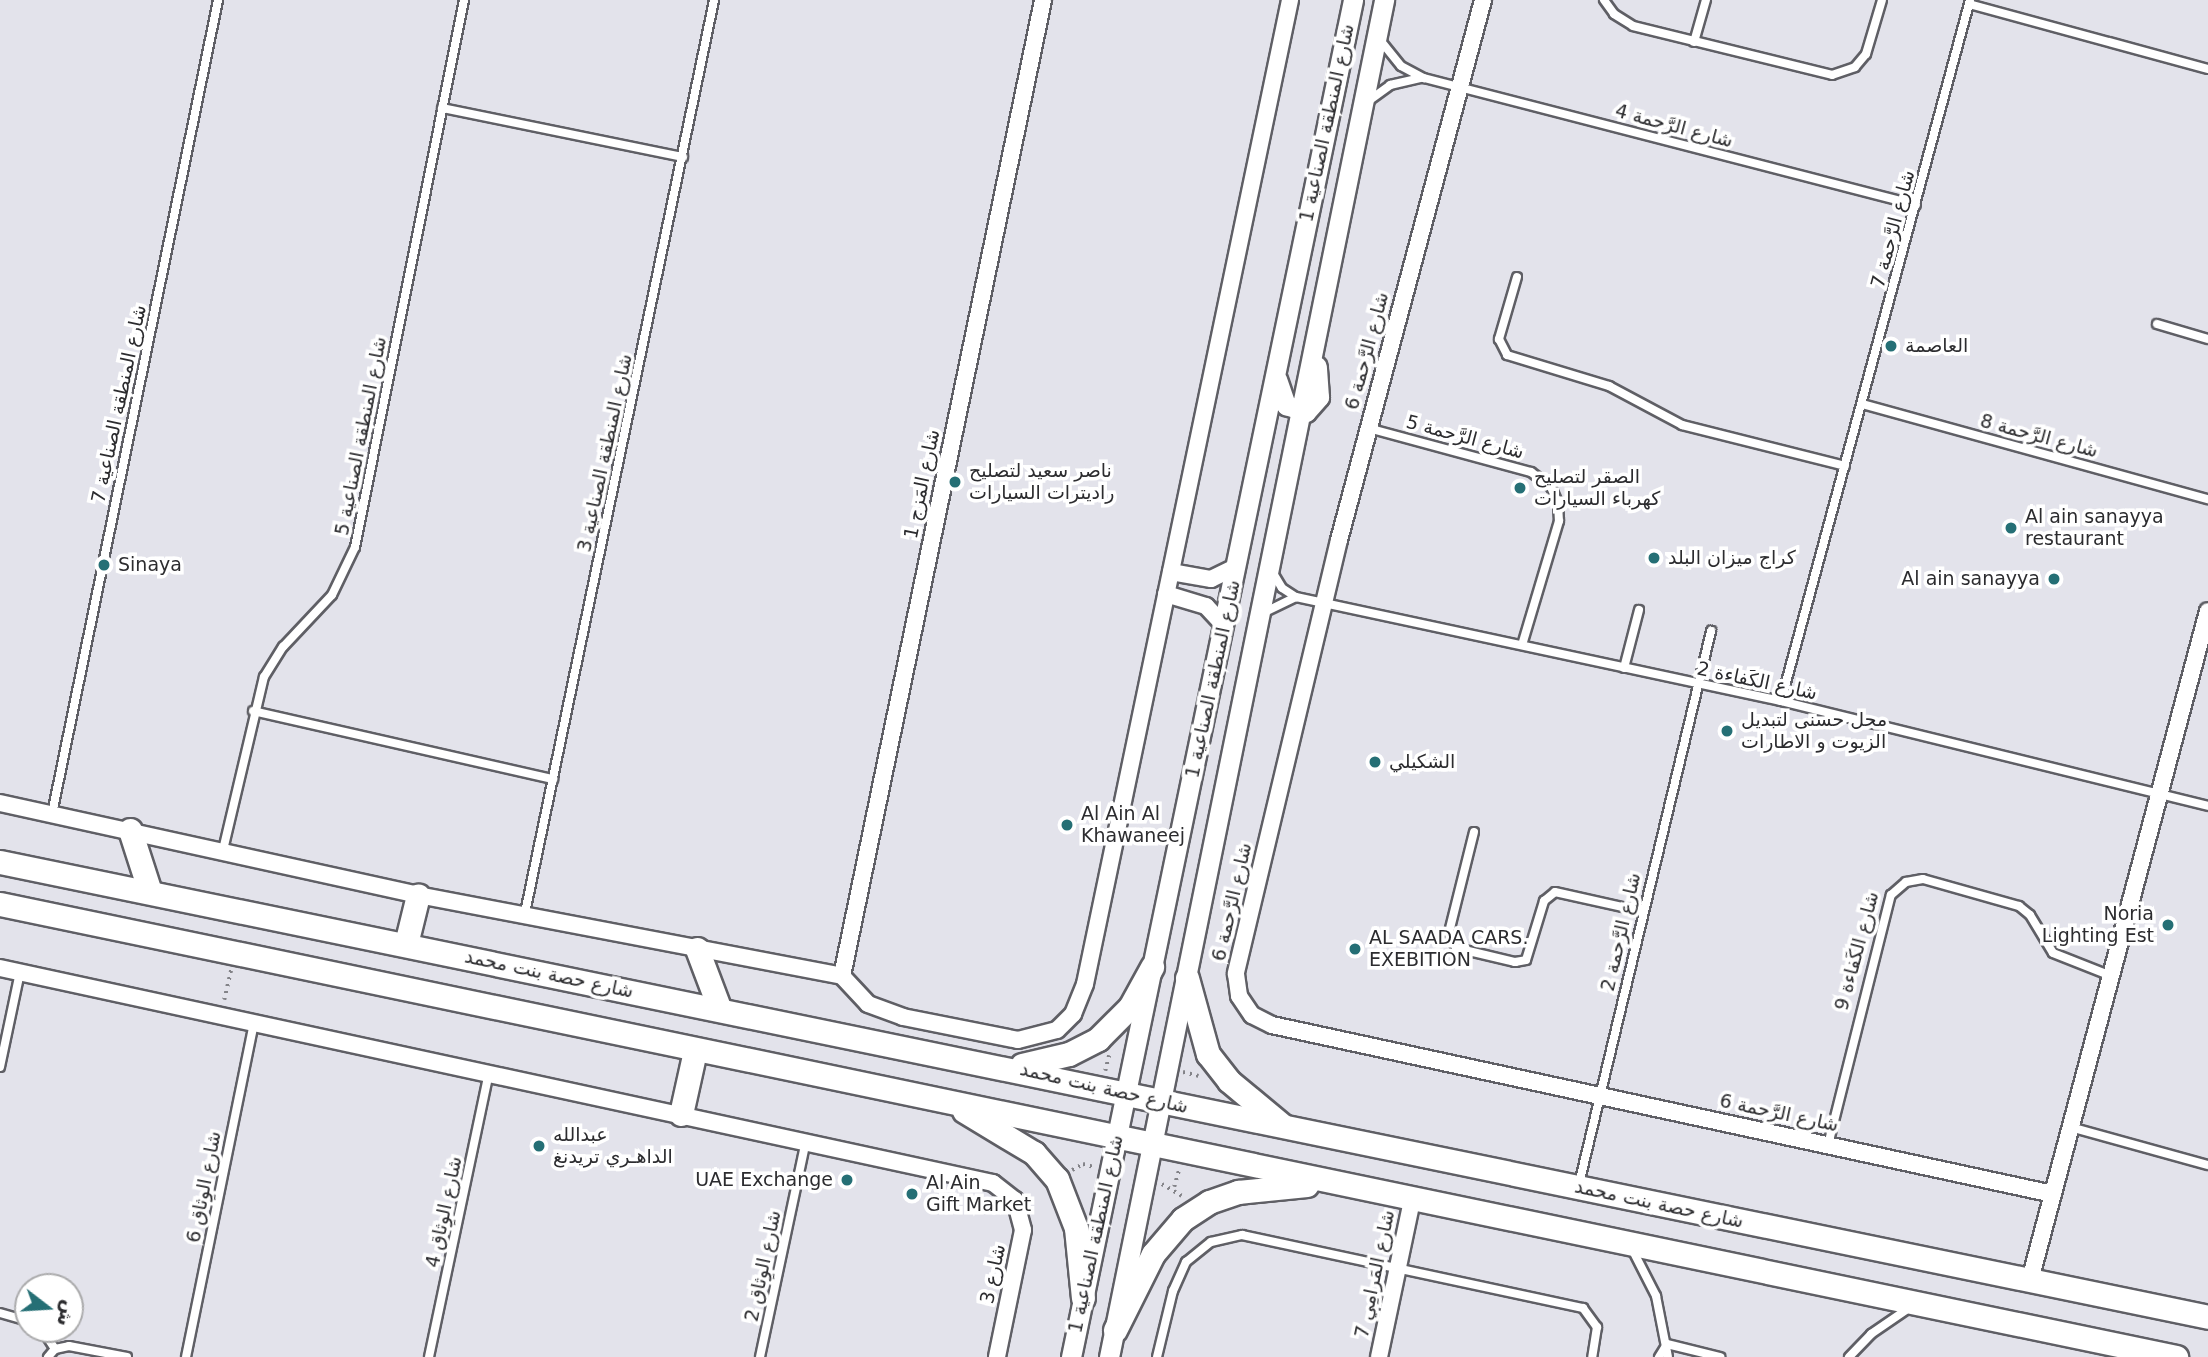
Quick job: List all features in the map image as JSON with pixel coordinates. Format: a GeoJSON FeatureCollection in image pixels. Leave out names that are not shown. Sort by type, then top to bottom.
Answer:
{"type":"FeatureCollection","features":[{"type":"Feature","properties":{"kind":"main road"},"geometry":{"type":"LineString","coordinates":[[130,830],[150,892]]}},
{"type":"Feature","properties":{"kind":"main road","name":"شارع حصة بنت محمد"},"geometry":{"type":"LineString","coordinates":[[0,862],[720,1010],[1013,1067],[1284,1127],[2208,1317]]}},
{"type":"Feature","properties":{"kind":"main road"},"geometry":{"type":"LineString","coordinates":[[406,944],[418,895]]}},
{"type":"Feature","properties":{"kind":"main road"},"geometry":{"type":"LineString","coordinates":[[0,904],[695,1051],[1153,1143],[1412,1200],[2176,1357]]}},
{"type":"Feature","properties":{"kind":"main road"},"geometry":{"type":"LineString","coordinates":[[697,949],[720,1010]]}},
{"type":"Feature","properties":{"kind":"main road"},"geometry":{"type":"LineString","coordinates":[[1013,1067],[1069,1054],[1098,1039],[1130,1007],[1152,967]]}},
{"type":"Feature","properties":{"kind":"main road"},"geometry":{"type":"LineString","coordinates":[[1186,978],[1196,1021],[1214,1063],[1284,1127]]}},
{"type":"Feature","properties":{"kind":"main road"},"geometry":{"type":"LineString","coordinates":[[681,1114],[695,1051]]}},
{"type":"Feature","properties":{"kind":"main road"},"geometry":{"type":"LineString","coordinates":[[952,1103],[1034,1153],[1057,1179],[1076,1228],[1083,1298]]}},
{"type":"Feature","properties":{"kind":"main road"},"geometry":{"type":"LineString","coordinates":[[1115,1330],[1153,1254],[1196,1210],[1238,1192],[1336,1184]]}},
{"type":"Feature","properties":{"kind":"street","name":"شارع المَزج 1"},"geometry":{"type":"LineString","coordinates":[[842,975],[1043,0]]}},
{"type":"Feature","properties":{"kind":"street"},"geometry":{"type":"LineString","coordinates":[[0,803],[418,895],[525,913],[697,949],[842,975],[859,996],[878,1010],[1018,1040],[1048,1035],[1073,1014],[1085,984],[1290,0]]}},
{"type":"Feature","properties":{"kind":"street","name":"شارع المنطقة الصناعية 1"},"geometry":{"type":"LineString","coordinates":[[1070,1357],[1353,0]]}},
{"type":"Feature","properties":{"kind":"street","name":"شارع المنطقة الصناعية 1"},"geometry":{"type":"LineString","coordinates":[[1110,1357],[1384,0]]}},
{"type":"Feature","properties":{"kind":"street","name":"شارع الرَّحمة 6"},"geometry":{"type":"LineString","coordinates":[[1482,0],[1324,602],[1236,974],[1245,1006],[1272,1025],[2053,1194]]}},
{"type":"Feature","properties":{"kind":"street"},"geometry":{"type":"LineString","coordinates":[[1276,371],[1282,400],[1301,412]]}},
{"type":"Feature","properties":{"kind":"street"},"geometry":{"type":"LineString","coordinates":[[1171,572],[1211,579],[1236,567]]}},
{"type":"Feature","properties":{"kind":"street"},"geometry":{"type":"LineString","coordinates":[[1166,594],[1206,606],[1224,625]]}},
{"type":"Feature","properties":{"kind":"street"},"geometry":{"type":"LineString","coordinates":[[2030,1280],[2208,611]]}},
{"type":"Feature","properties":{"kind":"street"},"geometry":{"type":"LineString","coordinates":[[0,968],[806,1141]]}},
{"type":"Feature","properties":{"kind":"street","name":"شارع 3"},"geometry":{"type":"LineString","coordinates":[[806,1141],[984,1180],[1015,1200],[1022,1215],[1023,1238],[997,1357]]}},
{"type":"Feature","properties":{"kind":"street","name":"شارع المَرامِي 7"},"geometry":{"type":"LineString","coordinates":[[1379,1357],[1412,1200]]}},
{"type":"Feature","properties":{"kind":"lane","name":"شارع المنطقة الصناعية 7"},"geometry":{"type":"LineString","coordinates":[[52,814],[218,0]]}},
{"type":"Feature","properties":{"kind":"lane","name":"شارع المنطقة الصناعية 5"},"geometry":{"type":"LineString","coordinates":[[223,850],[253,711],[273,661],[332,595],[355,547],[464,0]]}},
{"type":"Feature","properties":{"kind":"lane","name":"شارع المنطقة الصناعية 3"},"geometry":{"type":"LineString","coordinates":[[525,913],[714,0]]}},
{"type":"Feature","properties":{"kind":"lane"},"geometry":{"type":"LineString","coordinates":[[1604,0],[1614,14],[1633,26],[1824,75],[1840,74],[1866,54],[1882,0]]}},
{"type":"Feature","properties":{"kind":"lane"},"geometry":{"type":"LineString","coordinates":[[1694,42],[1706,0]]}},
{"type":"Feature","properties":{"kind":"lane"},"geometry":{"type":"LineString","coordinates":[[1969,2],[2208,69]]}},
{"type":"Feature","properties":{"kind":"lane","name":"شارع الرَّحمة 7"},"geometry":{"type":"LineString","coordinates":[[1781,701],[1969,2]]}},
{"type":"Feature","properties":{"kind":"lane","name":"شارع الرَّحمة 4"},"geometry":{"type":"LineString","coordinates":[[1377,35],[1391,57],[1424,78],[1916,205]]}},
{"type":"Feature","properties":{"kind":"lane","name":"شارع الرَّحمة 4"},"geometry":{"type":"LineString","coordinates":[[1363,106],[1390,85],[1424,78]]}},
{"type":"Feature","properties":{"kind":"lane"},"geometry":{"type":"LineString","coordinates":[[442,108],[683,157]]}},
{"type":"Feature","properties":{"kind":"lane"},"geometry":{"type":"LineString","coordinates":[[1517,277],[1499,339],[1507,355],[1609,386],[1682,425],[1845,466]]}},
{"type":"Feature","properties":{"kind":"lane"},"geometry":{"type":"LineString","coordinates":[[2157,324],[2208,339]]}},
{"type":"Feature","properties":{"kind":"lane","name":"شارع الرَّحمة 8"},"geometry":{"type":"LineString","coordinates":[[1862,404],[2208,499]]}},
{"type":"Feature","properties":{"kind":"lane","name":"شارع الرَّحمة 5"},"geometry":{"type":"LineString","coordinates":[[1368,428],[1531,472],[1550,487],[1558,503],[1559,522],[1522,645]]}},
{"type":"Feature","properties":{"kind":"lane"},"geometry":{"type":"LineString","coordinates":[[1260,616],[1296,597],[1282,588],[1270,566]]}},
{"type":"Feature","properties":{"kind":"lane","name":"شارع الكَفاءة 2"},"geometry":{"type":"LineString","coordinates":[[1296,597],[1781,701],[2208,806]]}},
{"type":"Feature","properties":{"kind":"lane"},"geometry":{"type":"LineString","coordinates":[[1624,668],[1639,610]]}},
{"type":"Feature","properties":{"kind":"lane","name":"شارع الرَّحمة 2"},"geometry":{"type":"LineString","coordinates":[[1578,1187],[1695,684],[1711,631]]}},
{"type":"Feature","properties":{"kind":"lane"},"geometry":{"type":"LineString","coordinates":[[253,711],[553,779]]}},
{"type":"Feature","properties":{"kind":"lane"},"geometry":{"type":"LineString","coordinates":[[1474,832],[1449,932],[1456,947],[1515,962],[1526,960],[1544,901],[1555,892],[1641,911]]}},
{"type":"Feature","properties":{"kind":"lane","name":"شارع الكَفاءة 9"},"geometry":{"type":"LineString","coordinates":[[1828,1145],[1891,895],[1906,881],[1923,879],[2019,906],[2030,915],[2053,953],[2110,976]]}},
{"type":"Feature","properties":{"kind":"lane"},"geometry":{"type":"LineString","coordinates":[[0,1067],[20,972]]}},
{"type":"Feature","properties":{"kind":"lane","name":"شارع الوِثاق 6"},"geometry":{"type":"LineString","coordinates":[[186,1357],[254,1023]]}},
{"type":"Feature","properties":{"kind":"lane","name":"شارع الوِثاق 4"},"geometry":{"type":"LineString","coordinates":[[429,1357],[489,1073]]}},
{"type":"Feature","properties":{"kind":"lane"},"geometry":{"type":"LineString","coordinates":[[2070,1128],[2208,1165]]}},
{"type":"Feature","properties":{"kind":"lane","name":"شارع الوِثاق 2"},"geometry":{"type":"LineString","coordinates":[[760,1357],[806,1141]]}},
{"type":"Feature","properties":{"kind":"lane"},"geometry":{"type":"LineString","coordinates":[[1157,1357],[1180,1271],[1193,1254],[1221,1238],[1253,1236],[1583,1308],[1597,1327],[1592,1357]]}},
{"type":"Feature","properties":{"kind":"lane"},"geometry":{"type":"LineString","coordinates":[[1629,1244],[1656,1296],[1668,1357]]}},
{"type":"Feature","properties":{"kind":"lane"},"geometry":{"type":"LineString","coordinates":[[1849,1357],[1886,1322],[1919,1304]]}},
{"type":"Feature","properties":{"kind":"lane"},"geometry":{"type":"LineString","coordinates":[[51,1343],[55,1349]]}},
{"type":"Feature","properties":{"kind":"lane"},"geometry":{"type":"LineString","coordinates":[[1659,1357],[1667,1344]]}},
{"type":"Feature","properties":{"kind":"lane"},"geometry":{"type":"LineString","coordinates":[[1667,1344],[1720,1357]]}},
{"type":"Feature","properties":{"kind":"lane"},"geometry":{"type":"LineString","coordinates":[[48,1357],[55,1349],[69,1346],[127,1357]]}},
{"type":"Feature","properties":{"kind":"place","name":"العاصمة"},"geometry":{"type":"Point","coordinates":[1891,346]}},
{"type":"Feature","properties":{"kind":"place","name":"ناصر سعيد لتصليح راديترات السيارات"},"geometry":{"type":"Point","coordinates":[955,482]}},
{"type":"Feature","properties":{"kind":"place","name":"الصقر لتصليح كهرباء السيارات"},"geometry":{"type":"Point","coordinates":[1520,488]}},
{"type":"Feature","properties":{"kind":"place","name":"Al ain sanayya restaurant"},"geometry":{"type":"Point","coordinates":[2011,528]}},
{"type":"Feature","properties":{"kind":"place","name":"كراج ميزان البلد"},"geometry":{"type":"Point","coordinates":[1654,558]}},
{"type":"Feature","properties":{"kind":"place","name":"Sinaya"},"geometry":{"type":"Point","coordinates":[104,565]}},
{"type":"Feature","properties":{"kind":"place","name":"Al ain sanayya"},"geometry":{"type":"Point","coordinates":[2054,579]}},
{"type":"Feature","properties":{"kind":"place","name":"محل حسنى لتبديل الزيوت و الاطارات"},"geometry":{"type":"Point","coordinates":[1727,731]}},
{"type":"Feature","properties":{"kind":"place","name":"الشكيلي"},"geometry":{"type":"Point","coordinates":[1375,762]}},
{"type":"Feature","properties":{"kind":"place","name":"Al Ain Al Khawaneej"},"geometry":{"type":"Point","coordinates":[1067,825]}},
{"type":"Feature","properties":{"kind":"place","name":"Noria Lighting Est"},"geometry":{"type":"Point","coordinates":[2168,925]}},
{"type":"Feature","properties":{"kind":"place","name":"AL SAADA CARS. EXEBITION"},"geometry":{"type":"Point","coordinates":[1355,949]}},
{"type":"Feature","properties":{"kind":"place","name":"عبدالله الداهـري تريدنغ"},"geometry":{"type":"Point","coordinates":[539,1146]}},
{"type":"Feature","properties":{"kind":"place","name":"UAE Exchange"},"geometry":{"type":"Point","coordinates":[847,1180]}},
{"type":"Feature","properties":{"kind":"place","name":"Al Ain Gift Market"},"geometry":{"type":"Point","coordinates":[912,1194]}}]}
